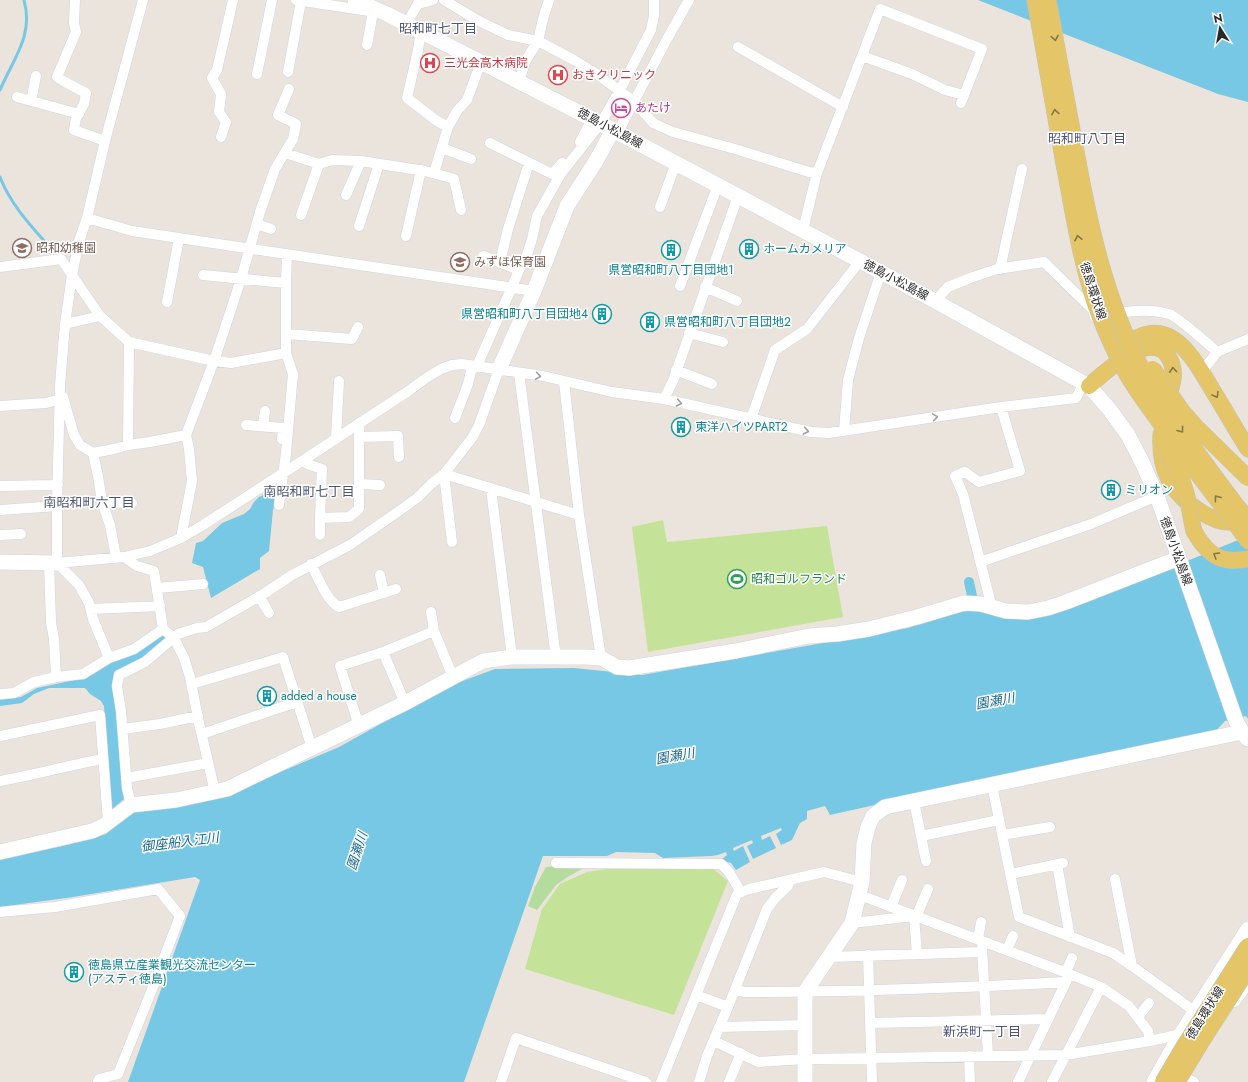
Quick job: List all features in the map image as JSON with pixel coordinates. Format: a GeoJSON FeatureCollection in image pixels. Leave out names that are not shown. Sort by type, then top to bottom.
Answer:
{"type":"FeatureCollection","features":[{"type":"Feature","properties":{"kind":"main road","name":"徳島環状線"},"geometry":{"type":"LineString","coordinates":[[1035,0],[1082,256],[1102,321],[1125,371],[1136,390],[1248,541]]}},
{"type":"Feature","properties":{"kind":"main road","name":"徳島環状線"},"geometry":{"type":"LineString","coordinates":[[1048,0],[1084,197],[1100,265],[1118,317],[1137,360],[1172,419],[1248,520]]}},
{"type":"Feature","properties":{"kind":"main road"},"geometry":{"type":"LineString","coordinates":[[1100,265],[1127,326],[1157,376],[1196,428],[1248,478]]}},
{"type":"Feature","properties":{"kind":"main road"},"geometry":{"type":"LineString","coordinates":[[1086,384],[1123,346],[1140,336],[1160,334],[1178,342],[1187,350],[1202,372],[1248,449]]}},
{"type":"Feature","properties":{"kind":"main road"},"geometry":{"type":"LineString","coordinates":[[1086,384],[1138,350],[1149,347],[1163,349],[1168,354],[1174,370],[1172,386],[1162,420],[1160,444],[1166,475],[1178,495],[1196,509],[1219,521],[1231,522],[1248,514]]}},
{"type":"Feature","properties":{"kind":"main road"},"geometry":{"type":"LineString","coordinates":[[1125,371],[1144,409],[1174,461],[1187,496],[1190,517],[1198,539],[1203,546],[1220,558],[1229,560],[1248,559]]}},
{"type":"Feature","properties":{"kind":"main road","name":"徳島環状線"},"geometry":{"type":"LineString","coordinates":[[1163,1082],[1248,946]]}},
{"type":"Feature","properties":{"kind":"main road","name":"徳島環状線"},"geometry":{"type":"LineString","coordinates":[[1186,1081],[1200,1044],[1248,968]]}},
{"type":"Feature","properties":{"kind":"street"},"geometry":{"type":"LineString","coordinates":[[75,0],[74,23],[76,32],[57,77],[86,93],[84,104],[76,118],[74,130],[105,141]]}},
{"type":"Feature","properties":{"kind":"street"},"geometry":{"type":"LineString","coordinates":[[56,677],[54,639],[51,622],[65,324],[72,275],[79,241],[87,218],[105,141],[143,0]]}},
{"type":"Feature","properties":{"kind":"street"},"geometry":{"type":"LineString","coordinates":[[221,137],[226,122],[219,112],[221,94],[212,78],[217,70],[232,0]]}},
{"type":"Feature","properties":{"kind":"street"},"geometry":{"type":"LineString","coordinates":[[257,74],[272,0]]}},
{"type":"Feature","properties":{"kind":"street"},"geometry":{"type":"LineString","coordinates":[[288,72],[299,0],[380,13],[367,45]]}},
{"type":"Feature","properties":{"kind":"street","name":"徳島小松島線"},"geometry":{"type":"LineString","coordinates":[[355,0],[421,31],[606,126],[803,230],[1086,384],[1110,410],[1128,435],[1142,462],[1157,496],[1242,730]]}},
{"type":"Feature","properties":{"kind":"street"},"geometry":{"type":"LineString","coordinates":[[406,24],[419,2],[433,0]]}},
{"type":"Feature","properties":{"kind":"street"},"geometry":{"type":"LineString","coordinates":[[444,0],[477,20],[508,35],[538,41],[574,60],[620,90],[635,102],[653,123],[673,132],[809,172],[817,173]]}},
{"type":"Feature","properties":{"kind":"street"},"geometry":{"type":"LineString","coordinates":[[519,81],[526,60],[538,41],[542,19],[549,0]]}},
{"type":"Feature","properties":{"kind":"street"},"geometry":{"type":"LineString","coordinates":[[130,806],[126,778],[121,711],[116,686],[119,675],[145,662],[178,634],[197,628],[206,627],[311,564],[350,545],[369,533],[416,498],[444,474],[472,438],[479,425],[499,369],[534,291],[567,206],[596,161],[606,126],[620,90],[651,30],[654,16],[654,0]]}},
{"type":"Feature","properties":{"kind":"street"},"geometry":{"type":"LineString","coordinates":[[455,418],[468,384],[471,371],[477,366],[519,270],[526,258],[537,216],[560,175],[606,126],[635,102],[689,0]]}},
{"type":"Feature","properties":{"kind":"street"},"geometry":{"type":"LineString","coordinates":[[803,230],[817,173],[880,9],[982,49],[963,99],[912,74],[862,56]]}},
{"type":"Feature","properties":{"kind":"street"},"geometry":{"type":"LineString","coordinates":[[651,30],[667,39]]}},
{"type":"Feature","properties":{"kind":"street"},"geometry":{"type":"LineString","coordinates":[[421,31],[408,98],[448,128]]}},
{"type":"Feature","properties":{"kind":"street"},"geometry":{"type":"LineString","coordinates":[[738,47],[843,108]]}},
{"type":"Feature","properties":{"kind":"street"},"geometry":{"type":"LineString","coordinates":[[434,173],[448,128],[458,111],[467,100],[482,62]]}},
{"type":"Feature","properties":{"kind":"street"},"geometry":{"type":"LineString","coordinates":[[31,101],[36,76]]}},
{"type":"Feature","properties":{"kind":"street"},"geometry":{"type":"LineString","coordinates":[[181,538],[192,481],[186,435],[214,361],[275,169],[293,139],[296,124],[278,115],[289,89]]}},
{"type":"Feature","properties":{"kind":"street"},"geometry":{"type":"LineString","coordinates":[[17,98],[79,114]]}},
{"type":"Feature","properties":{"kind":"street"},"geometry":{"type":"LineString","coordinates":[[490,143],[552,174],[581,141],[606,126]]}},
{"type":"Feature","properties":{"kind":"street"},"geometry":{"type":"LineString","coordinates":[[442,148],[471,159]]}},
{"type":"Feature","properties":{"kind":"street"},"geometry":{"type":"LineString","coordinates":[[285,153],[319,164],[332,160],[361,161],[421,170],[454,179],[461,210]]}},
{"type":"Feature","properties":{"kind":"street"},"geometry":{"type":"LineString","coordinates":[[346,195],[361,161]]}},
{"type":"Feature","properties":{"kind":"street"},"geometry":{"type":"LineString","coordinates":[[500,262],[508,229],[529,163]]}},
{"type":"Feature","properties":{"kind":"street"},"geometry":{"type":"LineString","coordinates":[[660,207],[676,163]]}},
{"type":"Feature","properties":{"kind":"street"},"geometry":{"type":"LineString","coordinates":[[301,215],[319,164]]}},
{"type":"Feature","properties":{"kind":"street"},"geometry":{"type":"LineString","coordinates":[[359,226],[379,164]]}},
{"type":"Feature","properties":{"kind":"street"},"geometry":{"type":"LineString","coordinates":[[1000,269],[1022,169]]}},
{"type":"Feature","properties":{"kind":"street"},"geometry":{"type":"LineString","coordinates":[[406,236],[421,170]]}},
{"type":"Feature","properties":{"kind":"street"},"geometry":{"type":"LineString","coordinates":[[680,286],[718,185]]}},
{"type":"Feature","properties":{"kind":"street"},"geometry":{"type":"LineString","coordinates":[[664,399],[672,381],[738,196]]}},
{"type":"Feature","properties":{"kind":"street"},"geometry":{"type":"LineString","coordinates":[[87,218],[132,231],[534,291]]}},
{"type":"Feature","properties":{"kind":"street"},"geometry":{"type":"LineString","coordinates":[[257,224],[271,229]]}},
{"type":"Feature","properties":{"kind":"street"},"geometry":{"type":"LineString","coordinates":[[167,302],[179,238]]}},
{"type":"Feature","properties":{"kind":"street"},"geometry":{"type":"LineString","coordinates":[[279,505],[293,374],[286,353],[287,254]]}},
{"type":"Feature","properties":{"kind":"street"},"geometry":{"type":"LineString","coordinates":[[483,256],[519,270]]}},
{"type":"Feature","properties":{"kind":"street"},"geometry":{"type":"LineString","coordinates":[[0,266],[62,259],[100,316],[129,342],[214,361],[231,363],[286,353]]}},
{"type":"Feature","properties":{"kind":"street"},"geometry":{"type":"LineString","coordinates":[[751,419],[775,350],[807,329],[860,261]]}},
{"type":"Feature","properties":{"kind":"street"},"geometry":{"type":"LineString","coordinates":[[935,301],[948,287],[970,278],[997,269],[1044,262],[1093,310],[1095,317],[1130,311],[1148,311],[1170,314],[1217,352]]}},
{"type":"Feature","properties":{"kind":"street"},"geometry":{"type":"LineString","coordinates":[[844,431],[847,386],[859,338],[881,272]]}},
{"type":"Feature","properties":{"kind":"street"},"geometry":{"type":"LineString","coordinates":[[203,275],[286,283]]}},
{"type":"Feature","properties":{"kind":"street"},"geometry":{"type":"LineString","coordinates":[[705,287],[737,301]]}},
{"type":"Feature","properties":{"kind":"street"},"geometry":{"type":"LineString","coordinates":[[65,324],[100,316]]}},
{"type":"Feature","properties":{"kind":"street"},"geometry":{"type":"LineString","coordinates":[[287,334],[352,339],[358,327]]}},
{"type":"Feature","properties":{"kind":"street"},"geometry":{"type":"LineString","coordinates":[[689,333],[724,342]]}},
{"type":"Feature","properties":{"kind":"street"},"geometry":{"type":"LineString","coordinates":[[1202,372],[1217,352],[1248,339]]}},
{"type":"Feature","properties":{"kind":"street"},"geometry":{"type":"LineString","coordinates":[[128,444],[129,342]]}},
{"type":"Feature","properties":{"kind":"street"},"geometry":{"type":"LineString","coordinates":[[0,562],[53,563],[120,557],[150,551],[181,538],[302,461],[426,378],[441,369],[452,365],[462,364],[543,376],[612,392],[664,399],[811,432],[829,433],[1001,407],[1076,398],[1086,384]]}},
{"type":"Feature","properties":{"kind":"street"},"geometry":{"type":"LineString","coordinates":[[676,370],[712,384]]}},
{"type":"Feature","properties":{"kind":"street"},"geometry":{"type":"LineString","coordinates":[[519,373],[556,658]]}},
{"type":"Feature","properties":{"kind":"street"},"geometry":{"type":"LineString","coordinates":[[336,438],[339,381]]}},
{"type":"Feature","properties":{"kind":"street"},"geometry":{"type":"LineString","coordinates":[[564,382],[579,515],[601,658]]}},
{"type":"Feature","properties":{"kind":"street"},"geometry":{"type":"LineString","coordinates":[[0,406],[46,403],[61,395]]}},
{"type":"Feature","properties":{"kind":"street"},"geometry":{"type":"LineString","coordinates":[[61,395],[68,410],[74,435],[80,445],[93,453],[114,449],[128,444],[150,442],[186,435]]}},
{"type":"Feature","properties":{"kind":"street"},"geometry":{"type":"LineString","coordinates":[[987,606],[980,562],[963,494],[956,476],[965,472],[979,482],[1020,470],[1001,407]]}},
{"type":"Feature","properties":{"kind":"street"},"geometry":{"type":"LineString","coordinates":[[263,426],[265,410]]}},
{"type":"Feature","properties":{"kind":"street"},"geometry":{"type":"LineString","coordinates":[[320,518],[349,517],[359,509],[359,423]]}},
{"type":"Feature","properties":{"kind":"street"},"geometry":{"type":"LineString","coordinates":[[246,425],[283,428],[282,474]]}},
{"type":"Feature","properties":{"kind":"street"},"geometry":{"type":"LineString","coordinates":[[359,437],[398,436],[399,457]]}},
{"type":"Feature","properties":{"kind":"street"},"geometry":{"type":"LineString","coordinates":[[93,453],[102,502],[120,557],[137,566],[154,571],[163,630],[174,638],[184,658],[192,684],[215,792]]}},
{"type":"Feature","properties":{"kind":"street"},"geometry":{"type":"LineString","coordinates":[[302,461],[322,469],[320,535]]}},
{"type":"Feature","properties":{"kind":"street"},"geometry":{"type":"LineString","coordinates":[[444,474],[579,515]]}},
{"type":"Feature","properties":{"kind":"street"},"geometry":{"type":"LineString","coordinates":[[444,474],[452,542]]}},
{"type":"Feature","properties":{"kind":"street"},"geometry":{"type":"LineString","coordinates":[[359,484],[380,485]]}},
{"type":"Feature","properties":{"kind":"street"},"geometry":{"type":"LineString","coordinates":[[0,486],[58,485]]}},
{"type":"Feature","properties":{"kind":"street"},"geometry":{"type":"LineString","coordinates":[[491,489],[512,657]]}},
{"type":"Feature","properties":{"kind":"street"},"geometry":{"type":"LineString","coordinates":[[980,562],[1091,524],[1157,496]]}},
{"type":"Feature","properties":{"kind":"street"},"geometry":{"type":"LineString","coordinates":[[102,502],[132,503]]}},
{"type":"Feature","properties":{"kind":"street"},"geometry":{"type":"LineString","coordinates":[[0,510],[57,506]]}},
{"type":"Feature","properties":{"kind":"street"},"geometry":{"type":"LineString","coordinates":[[0,535],[21,534]]}},
{"type":"Feature","properties":{"kind":"street"},"geometry":{"type":"LineString","coordinates":[[0,852],[92,831],[110,821],[130,806],[176,800],[227,789],[405,703],[483,661],[512,657],[587,657],[601,658],[617,667],[629,668],[736,651],[809,636],[837,634],[869,629],[918,617],[964,603],[987,606],[1006,611],[1028,612],[1048,608],[1066,602],[1180,560]]}},
{"type":"Feature","properties":{"kind":"street"},"geometry":{"type":"LineString","coordinates":[[53,563],[79,585],[89,603],[90,610],[109,658]]}},
{"type":"Feature","properties":{"kind":"street"},"geometry":{"type":"LineString","coordinates":[[311,564],[324,590],[336,606],[339,607],[396,589]]}},
{"type":"Feature","properties":{"kind":"street"},"geometry":{"type":"LineString","coordinates":[[380,575],[384,593]]}},
{"type":"Feature","properties":{"kind":"street"},"geometry":{"type":"LineString","coordinates":[[157,588],[203,584]]}},
{"type":"Feature","properties":{"kind":"street"},"geometry":{"type":"LineString","coordinates":[[259,596],[269,613]]}},
{"type":"Feature","properties":{"kind":"street"},"geometry":{"type":"LineString","coordinates":[[90,610],[160,606]]}},
{"type":"Feature","properties":{"kind":"street"},"geometry":{"type":"LineString","coordinates":[[431,612],[434,631],[452,677]]}},
{"type":"Feature","properties":{"kind":"street"},"geometry":{"type":"LineString","coordinates":[[0,694],[14,693],[34,682],[56,677],[83,674],[109,658],[134,649],[163,630]]}},
{"type":"Feature","properties":{"kind":"street"},"geometry":{"type":"LineString","coordinates":[[359,726],[340,666],[383,652],[434,631]]}},
{"type":"Feature","properties":{"kind":"street"},"geometry":{"type":"LineString","coordinates":[[383,652],[405,703]]}},
{"type":"Feature","properties":{"kind":"street"},"geometry":{"type":"LineString","coordinates":[[192,684],[282,657],[312,748]]}},
{"type":"Feature","properties":{"kind":"street"},"geometry":{"type":"LineString","coordinates":[[202,734],[297,702]]}},
{"type":"Feature","properties":{"kind":"street"},"geometry":{"type":"LineString","coordinates":[[0,736],[100,715],[110,821]]}},
{"type":"Feature","properties":{"kind":"street"},"geometry":{"type":"LineString","coordinates":[[123,729],[160,724],[198,716]]}},
{"type":"Feature","properties":{"kind":"street"},"geometry":{"type":"LineString","coordinates":[[805,1082],[805,992],[852,923],[861,889],[864,843],[868,827],[873,816],[885,807],[1242,730]]}},
{"type":"Feature","properties":{"kind":"street"},"geometry":{"type":"LineString","coordinates":[[0,781],[103,759]]}},
{"type":"Feature","properties":{"kind":"street"},"geometry":{"type":"LineString","coordinates":[[126,778],[208,763]]}},
{"type":"Feature","properties":{"kind":"street"},"geometry":{"type":"LineString","coordinates":[[992,785],[1019,917],[1113,953],[1218,1027]]}},
{"type":"Feature","properties":{"kind":"street"},"geometry":{"type":"LineString","coordinates":[[914,801],[926,861]]}},
{"type":"Feature","properties":{"kind":"street"},"geometry":{"type":"LineString","coordinates":[[921,836],[999,820]]}},
{"type":"Feature","properties":{"kind":"street"},"geometry":{"type":"LineString","coordinates":[[1002,835],[1050,827]]}},
{"type":"Feature","properties":{"kind":"street"},"geometry":{"type":"LineString","coordinates":[[556,863],[721,864],[729,872],[742,892]]}},
{"type":"Feature","properties":{"kind":"street"},"geometry":{"type":"LineString","coordinates":[[1011,874],[1060,864],[1070,937]]}},
{"type":"Feature","properties":{"kind":"street"},"geometry":{"type":"LineString","coordinates":[[661,1082],[737,894],[749,889],[824,872],[861,889],[891,908],[1007,950],[1066,976],[1101,987],[1129,1006],[1148,1031],[1150,1041]]}},
{"type":"Feature","properties":{"kind":"street"},"geometry":{"type":"LineString","coordinates":[[1115,879],[1132,966]]}},
{"type":"Feature","properties":{"kind":"street"},"geometry":{"type":"LineString","coordinates":[[699,1082],[707,1056],[767,909],[776,897],[788,886],[790,880]]}},
{"type":"Feature","properties":{"kind":"street"},"geometry":{"type":"LineString","coordinates":[[891,908],[902,880]]}},
{"type":"Feature","properties":{"kind":"street"},"geometry":{"type":"LineString","coordinates":[[0,912],[55,907],[158,889],[180,916],[118,1074],[99,1079],[98,1082]]}},
{"type":"Feature","properties":{"kind":"street"},"geometry":{"type":"LineString","coordinates":[[917,954],[915,917],[928,889]]}},
{"type":"Feature","properties":{"kind":"street"},"geometry":{"type":"LineString","coordinates":[[852,923],[915,917]]}},
{"type":"Feature","properties":{"kind":"street"},"geometry":{"type":"LineString","coordinates":[[981,922],[980,940],[988,1056]]}},
{"type":"Feature","properties":{"kind":"street"},"geometry":{"type":"LineString","coordinates":[[1154,1082],[1181,1034],[1248,929]]}},
{"type":"Feature","properties":{"kind":"street"},"geometry":{"type":"LineString","coordinates":[[1007,950],[1013,936]]}},
{"type":"Feature","properties":{"kind":"street"},"geometry":{"type":"LineString","coordinates":[[829,957],[982,952]]}},
{"type":"Feature","properties":{"kind":"street"},"geometry":{"type":"LineString","coordinates":[[868,955],[872,1082]]}},
{"type":"Feature","properties":{"kind":"street"},"geometry":{"type":"LineString","coordinates":[[1018,1082],[1048,1019],[1072,958]]}},
{"type":"Feature","properties":{"kind":"street"},"geometry":{"type":"LineString","coordinates":[[735,989],[744,992],[805,992],[983,986],[1066,976]]}},
{"type":"Feature","properties":{"kind":"street"},"geometry":{"type":"LineString","coordinates":[[1163,1066],[1186,1081],[1230,1007],[1248,984]]}},
{"type":"Feature","properties":{"kind":"street"},"geometry":{"type":"LineString","coordinates":[[1052,1082],[1101,987]]}},
{"type":"Feature","properties":{"kind":"street"},"geometry":{"type":"LineString","coordinates":[[696,995],[728,1007]]}},
{"type":"Feature","properties":{"kind":"street"},"geometry":{"type":"LineString","coordinates":[[1138,1017],[1149,1003]]}},
{"type":"Feature","properties":{"kind":"street"},"geometry":{"type":"LineString","coordinates":[[870,1023],[1048,1019]]}},
{"type":"Feature","properties":{"kind":"street"},"geometry":{"type":"LineString","coordinates":[[719,1027],[805,1024]]}},
{"type":"Feature","properties":{"kind":"street"},"geometry":{"type":"LineString","coordinates":[[714,1041],[758,1062],[805,1058],[1065,1055],[1150,1041],[1181,1034]]}},
{"type":"Feature","properties":{"kind":"street"},"geometry":{"type":"LineString","coordinates":[[501,1082],[516,1038],[646,1082]]}},
{"type":"Feature","properties":{"kind":"street"},"geometry":{"type":"LineString","coordinates":[[729,1082],[741,1053]]}},
{"type":"Feature","properties":{"kind":"street"},"geometry":{"type":"LineString","coordinates":[[969,1056],[970,1082]]}},
{"type":"Feature","properties":{"kind":"green space","name":"昭和ゴルフランド"},"geometry":{"type":"Polygon","coordinates":[[[663,520],[667,542],[827,526],[843,617],[648,652],[632,527],[663,520]]]}},
{"type":"Feature","properties":{"kind":"green space"},"geometry":{"type":"Polygon","coordinates":[[[569,865],[584,868],[556,885],[537,910],[528,906],[535,887],[546,867],[569,865]]]}},
{"type":"Feature","properties":{"kind":"green space"},"geometry":{"type":"Polygon","coordinates":[[[631,865],[712,868],[728,881],[674,1015],[525,969],[542,909],[560,884],[587,872],[631,865]]]}},
{"type":"Feature","properties":{"kind":"water"},"geometry":{"type":"Polygon","coordinates":[[[978,0],[1248,0],[1248,102],[1218,94],[978,0]]]}},
{"type":"Feature","properties":{"kind":"water"},"geometry":{"type":"Polygon","coordinates":[[[278,481],[280,484],[273,510],[269,551],[260,558],[260,569],[211,598],[203,567],[192,563],[196,543],[203,541],[222,523],[244,514],[259,497],[271,491],[278,481]]]}},
{"type":"Feature","properties":{"kind":"water"},"geometry":{"type":"Polygon","coordinates":[[[1248,536],[1248,719],[1246,716],[1225,721],[1214,733],[1045,767],[830,815],[825,806],[807,811],[807,819],[800,823],[792,840],[781,845],[776,834],[782,830],[781,828],[761,836],[762,840],[770,836],[776,848],[753,859],[747,846],[753,843],[752,840],[733,848],[734,851],[743,846],[750,862],[736,870],[731,863],[721,860],[727,855],[726,852],[711,856],[663,858],[655,853],[616,852],[607,856],[543,856],[464,1082],[128,1082],[200,880],[195,877],[73,897],[0,907],[0,860],[71,844],[106,834],[118,821],[132,811],[264,779],[339,747],[449,686],[495,669],[574,668],[642,675],[908,628],[954,613],[984,611],[1102,596],[1248,536]]]}},
{"type":"Feature","properties":{"kind":"water"},"geometry":{"type":"Polygon","coordinates":[[[162,635],[167,639],[151,654],[117,673],[113,677],[117,706],[124,799],[111,810],[104,706],[101,701],[90,694],[85,688],[49,688],[34,694],[22,703],[0,706],[0,700],[21,697],[37,688],[84,678],[111,660],[162,635]]]}},
{"type":"Feature","properties":{"kind":"waterway"},"geometry":{"type":"LineString","coordinates":[[0,90],[21,47],[24,36],[26,25],[24,0]]}},
{"type":"Feature","properties":{"kind":"waterway"},"geometry":{"type":"LineString","coordinates":[[0,177],[10,198],[31,226],[54,252]]}},
{"type":"Feature","properties":{"kind":"waterway"},"geometry":{"type":"LineString","coordinates":[[969,582],[975,610]]}},
{"type":"Feature","properties":{"kind":"place","name":"三光会高木病院"},"geometry":{"type":"Point","coordinates":[430,63]}},
{"type":"Feature","properties":{"kind":"place","name":"おきクリニック"},"geometry":{"type":"Point","coordinates":[558,75]}},
{"type":"Feature","properties":{"kind":"place","name":"あたけ"},"geometry":{"type":"Point","coordinates":[621,108]}},
{"type":"Feature","properties":{"kind":"place","name":"昭和幼稚園"},"geometry":{"type":"Point","coordinates":[22,248]}},
{"type":"Feature","properties":{"kind":"place","name":"ホームカメリア"},"geometry":{"type":"Point","coordinates":[749,249]}},
{"type":"Feature","properties":{"kind":"place","name":"県営昭和町八丁目団地1"},"geometry":{"type":"Point","coordinates":[671,250]}},
{"type":"Feature","properties":{"kind":"place","name":"みずほ保育園"},"geometry":{"type":"Point","coordinates":[460,262]}},
{"type":"Feature","properties":{"kind":"place","name":"県営昭和町八丁目団地4"},"geometry":{"type":"Point","coordinates":[602,314]}},
{"type":"Feature","properties":{"kind":"place","name":"県営昭和町八丁目団地2"},"geometry":{"type":"Point","coordinates":[650,322]}},
{"type":"Feature","properties":{"kind":"place","name":"東洋ハイツPART2"},"geometry":{"type":"Point","coordinates":[681,427]}},
{"type":"Feature","properties":{"kind":"place","name":"ミリオン"},"geometry":{"type":"Point","coordinates":[1111,490]}},
{"type":"Feature","properties":{"kind":"place","name":"昭和ゴルフランド"},"geometry":{"type":"Point","coordinates":[737,579]}},
{"type":"Feature","properties":{"kind":"place","name":"added a house"},"geometry":{"type":"Point","coordinates":[267,696]}},
{"type":"Feature","properties":{"kind":"place","name":"徳島県立産業観光交流センター (アスティ徳島)"},"geometry":{"type":"Point","coordinates":[74,972]}},
{"type":"Feature","properties":{"kind":"district","name":"昭和町七丁目"},"geometry":{"type":"Point","coordinates":[438,28]}},
{"type":"Feature","properties":{"kind":"district","name":"昭和町八丁目"},"geometry":{"type":"Point","coordinates":[1087,138]}},
{"type":"Feature","properties":{"kind":"district","name":"南昭和町七丁目"},"geometry":{"type":"Point","coordinates":[309,491]}},
{"type":"Feature","properties":{"kind":"district","name":"南昭和町六丁目"},"geometry":{"type":"Point","coordinates":[89,502]}},
{"type":"Feature","properties":{"kind":"district","name":"新浜町一丁目"},"geometry":{"type":"Point","coordinates":[982,1031]}},
{"type":"Feature","properties":{"kind":"water label","name":"園瀬川"},"geometry":{"type":"Point","coordinates":[995,701]}},
{"type":"Feature","properties":{"kind":"water label","name":"園瀬川"},"geometry":{"type":"Point","coordinates":[675,756]}},
{"type":"Feature","properties":{"kind":"water label","name":"御座船入江川"},"geometry":{"type":"Point","coordinates":[180,842]}},
{"type":"Feature","properties":{"kind":"water label","name":"園瀬川"},"geometry":{"type":"Point","coordinates":[357,851]}}]}
